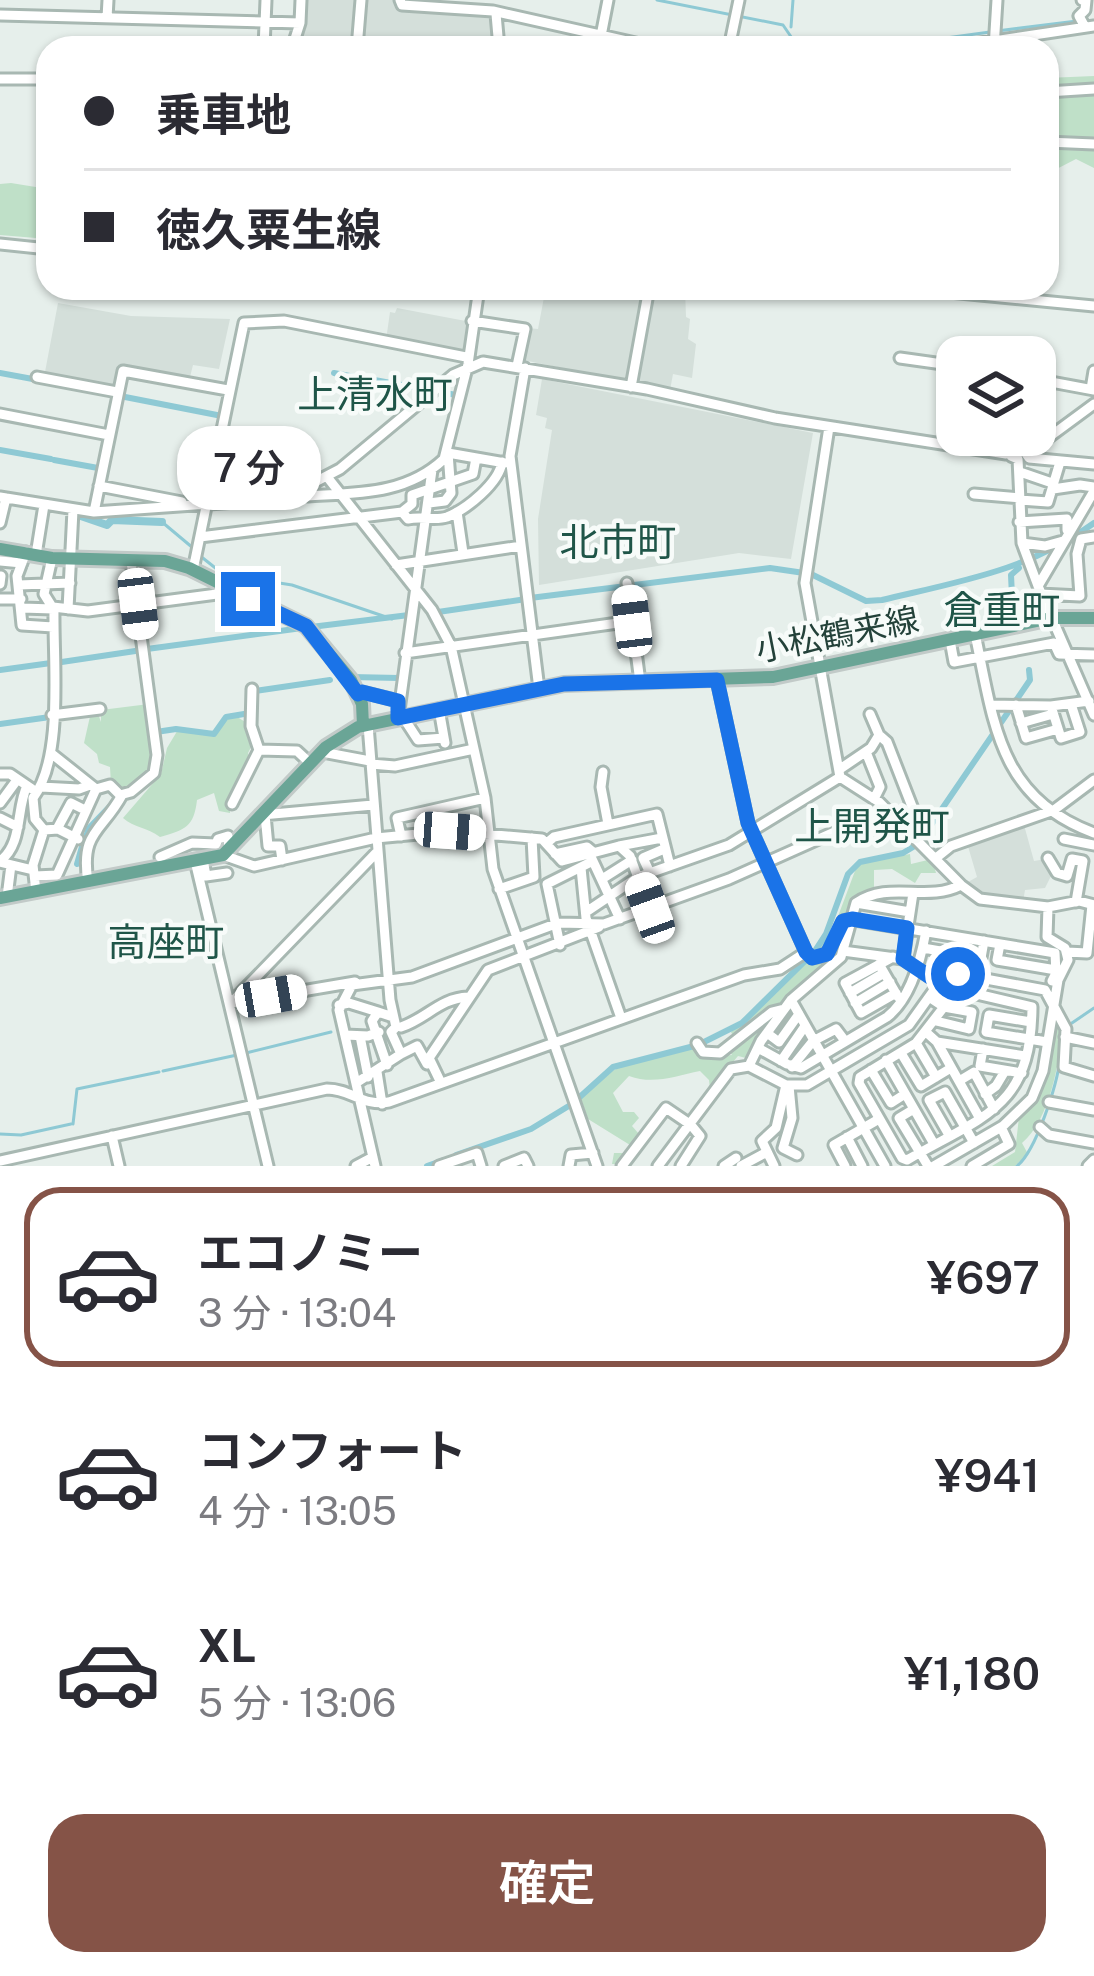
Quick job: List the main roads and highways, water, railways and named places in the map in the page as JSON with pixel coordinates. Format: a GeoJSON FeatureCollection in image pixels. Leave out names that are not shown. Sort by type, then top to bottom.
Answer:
{"type":"FeatureCollection","features":[{"type":"Feature","properties":{"kind":"main road"},"geometry":{"type":"LineString","coordinates":[[0,549],[28,557],[165,561],[193,570],[308,628],[358,694],[369,724]]}},
{"type":"Feature","properties":{"kind":"main road","name":"小松鶴来線"},"geometry":{"type":"LineString","coordinates":[[4,898],[88,882],[160,858],[206,857],[264,815],[345,732],[369,724],[564,684],[760,678],[1051,618],[1094,618]]}},
{"type":"Feature","properties":{"kind":"waterway"},"geometry":{"type":"LineString","coordinates":[[657,0],[783,25],[790,36]]}},
{"type":"Feature","properties":{"kind":"waterway"},"geometry":{"type":"LineString","coordinates":[[791,27],[793,0]]}},
{"type":"Feature","properties":{"kind":"waterway"},"geometry":{"type":"LineString","coordinates":[[997,31],[1077,21]]}},
{"type":"Feature","properties":{"kind":"waterway"},"geometry":{"type":"LineString","coordinates":[[961,36],[990,32]]}},
{"type":"Feature","properties":{"kind":"waterway"},"geometry":{"type":"LineString","coordinates":[[0,373],[38,380]]}},
{"type":"Feature","properties":{"kind":"waterway"},"geometry":{"type":"LineString","coordinates":[[334,373],[365,379]]}},
{"type":"Feature","properties":{"kind":"waterway"},"geometry":{"type":"LineString","coordinates":[[369,379],[429,390]]}},
{"type":"Feature","properties":{"kind":"waterway"},"geometry":{"type":"LineString","coordinates":[[440,392],[456,395]]}},
{"type":"Feature","properties":{"kind":"waterway"},"geometry":{"type":"LineString","coordinates":[[120,396],[222,416]]}},
{"type":"Feature","properties":{"kind":"waterway"},"geometry":{"type":"LineString","coordinates":[[0,450],[51,459]]}},
{"type":"Feature","properties":{"kind":"waterway"},"geometry":{"type":"LineString","coordinates":[[54,460],[98,468]]}},
{"type":"Feature","properties":{"kind":"waterway"},"geometry":{"type":"LineString","coordinates":[[212,486],[236,490]]}},
{"type":"Feature","properties":{"kind":"waterway"},"geometry":{"type":"LineString","coordinates":[[75,514],[107,525],[112,520],[162,522]]}},
{"type":"Feature","properties":{"kind":"waterway"},"geometry":{"type":"LineString","coordinates":[[162,522],[193,548]]}},
{"type":"Feature","properties":{"kind":"waterway"},"geometry":{"type":"LineString","coordinates":[[530,598],[770,568],[811,574],[866,601],[882,600],[1019,563],[1094,523]]}},
{"type":"Feature","properties":{"kind":"waterway"},"geometry":{"type":"LineString","coordinates":[[199,555],[223,574],[292,585],[392,619]]}},
{"type":"Feature","properties":{"kind":"waterway"},"geometry":{"type":"LineString","coordinates":[[1012,596],[1011,575],[1019,568]]}},
{"type":"Feature","properties":{"kind":"waterway"},"geometry":{"type":"LineString","coordinates":[[438,612],[526,599]]}},
{"type":"Feature","properties":{"kind":"waterway"},"geometry":{"type":"LineString","coordinates":[[311,627],[409,615]]}},
{"type":"Feature","properties":{"kind":"waterway"},"geometry":{"type":"LineString","coordinates":[[147,649],[302,628]]}},
{"type":"Feature","properties":{"kind":"waterway"},"geometry":{"type":"LineString","coordinates":[[55,663],[142,650]]}},
{"type":"Feature","properties":{"kind":"waterway"},"geometry":{"type":"LineString","coordinates":[[0,670],[51,663]]}},
{"type":"Feature","properties":{"kind":"waterway"},"geometry":{"type":"LineString","coordinates":[[456,1155],[531,1129],[572,1104],[613,1067],[698,1045],[742,1023],[815,951],[848,874],[860,862],[903,853],[918,844],[1030,680],[1029,670]]}},
{"type":"Feature","properties":{"kind":"waterway"},"geometry":{"type":"LineString","coordinates":[[351,677],[399,678],[400,674]]}},
{"type":"Feature","properties":{"kind":"waterway"},"geometry":{"type":"LineString","coordinates":[[255,691],[330,680]]}},
{"type":"Feature","properties":{"kind":"waterway"},"geometry":{"type":"LineString","coordinates":[[156,732],[176,729],[214,734],[226,717],[250,713]]}},
{"type":"Feature","properties":{"kind":"waterway"},"geometry":{"type":"LineString","coordinates":[[0,724],[50,717]]}},
{"type":"Feature","properties":{"kind":"waterway"},"geometry":{"type":"LineString","coordinates":[[85,840],[89,828],[113,803]]}},
{"type":"Feature","properties":{"kind":"waterway"},"geometry":{"type":"LineString","coordinates":[[77,864],[83,843]]}},
{"type":"Feature","properties":{"kind":"waterway"},"geometry":{"type":"LineString","coordinates":[[1069,1025],[1094,1008]]}},
{"type":"Feature","properties":{"kind":"waterway"},"geometry":{"type":"LineString","coordinates":[[246,1053],[331,1032]]}},
{"type":"Feature","properties":{"kind":"waterway"},"geometry":{"type":"LineString","coordinates":[[163,1071],[237,1055]]}},
{"type":"Feature","properties":{"kind":"waterway"},"geometry":{"type":"LineString","coordinates":[[1017,1166],[1038,1132],[1060,1059]]}},
{"type":"Feature","properties":{"kind":"waterway"},"geometry":{"type":"LineString","coordinates":[[73,1124],[77,1089],[159,1072]]}},
{"type":"Feature","properties":{"kind":"waterway"},"geometry":{"type":"LineString","coordinates":[[0,1134],[21,1135],[71,1124]]}},
{"type":"Feature","properties":{"kind":"waterway"},"geometry":{"type":"LineString","coordinates":[[427,1166],[444,1160]]}},
{"type":"Feature","properties":{"kind":"district","name":"上清水町"},"geometry":{"type":"Point","coordinates":[375,394]}},
{"type":"Feature","properties":{"kind":"district","name":"北市町"},"geometry":{"type":"Point","coordinates":[618,542]}},
{"type":"Feature","properties":{"kind":"district","name":"倉重町"},"geometry":{"type":"Point","coordinates":[1002,610]}},
{"type":"Feature","properties":{"kind":"district","name":"上開発町"},"geometry":{"type":"Point","coordinates":[872,826]}},
{"type":"Feature","properties":{"kind":"district","name":"高座町"},"geometry":{"type":"Point","coordinates":[166,942]}}]}
